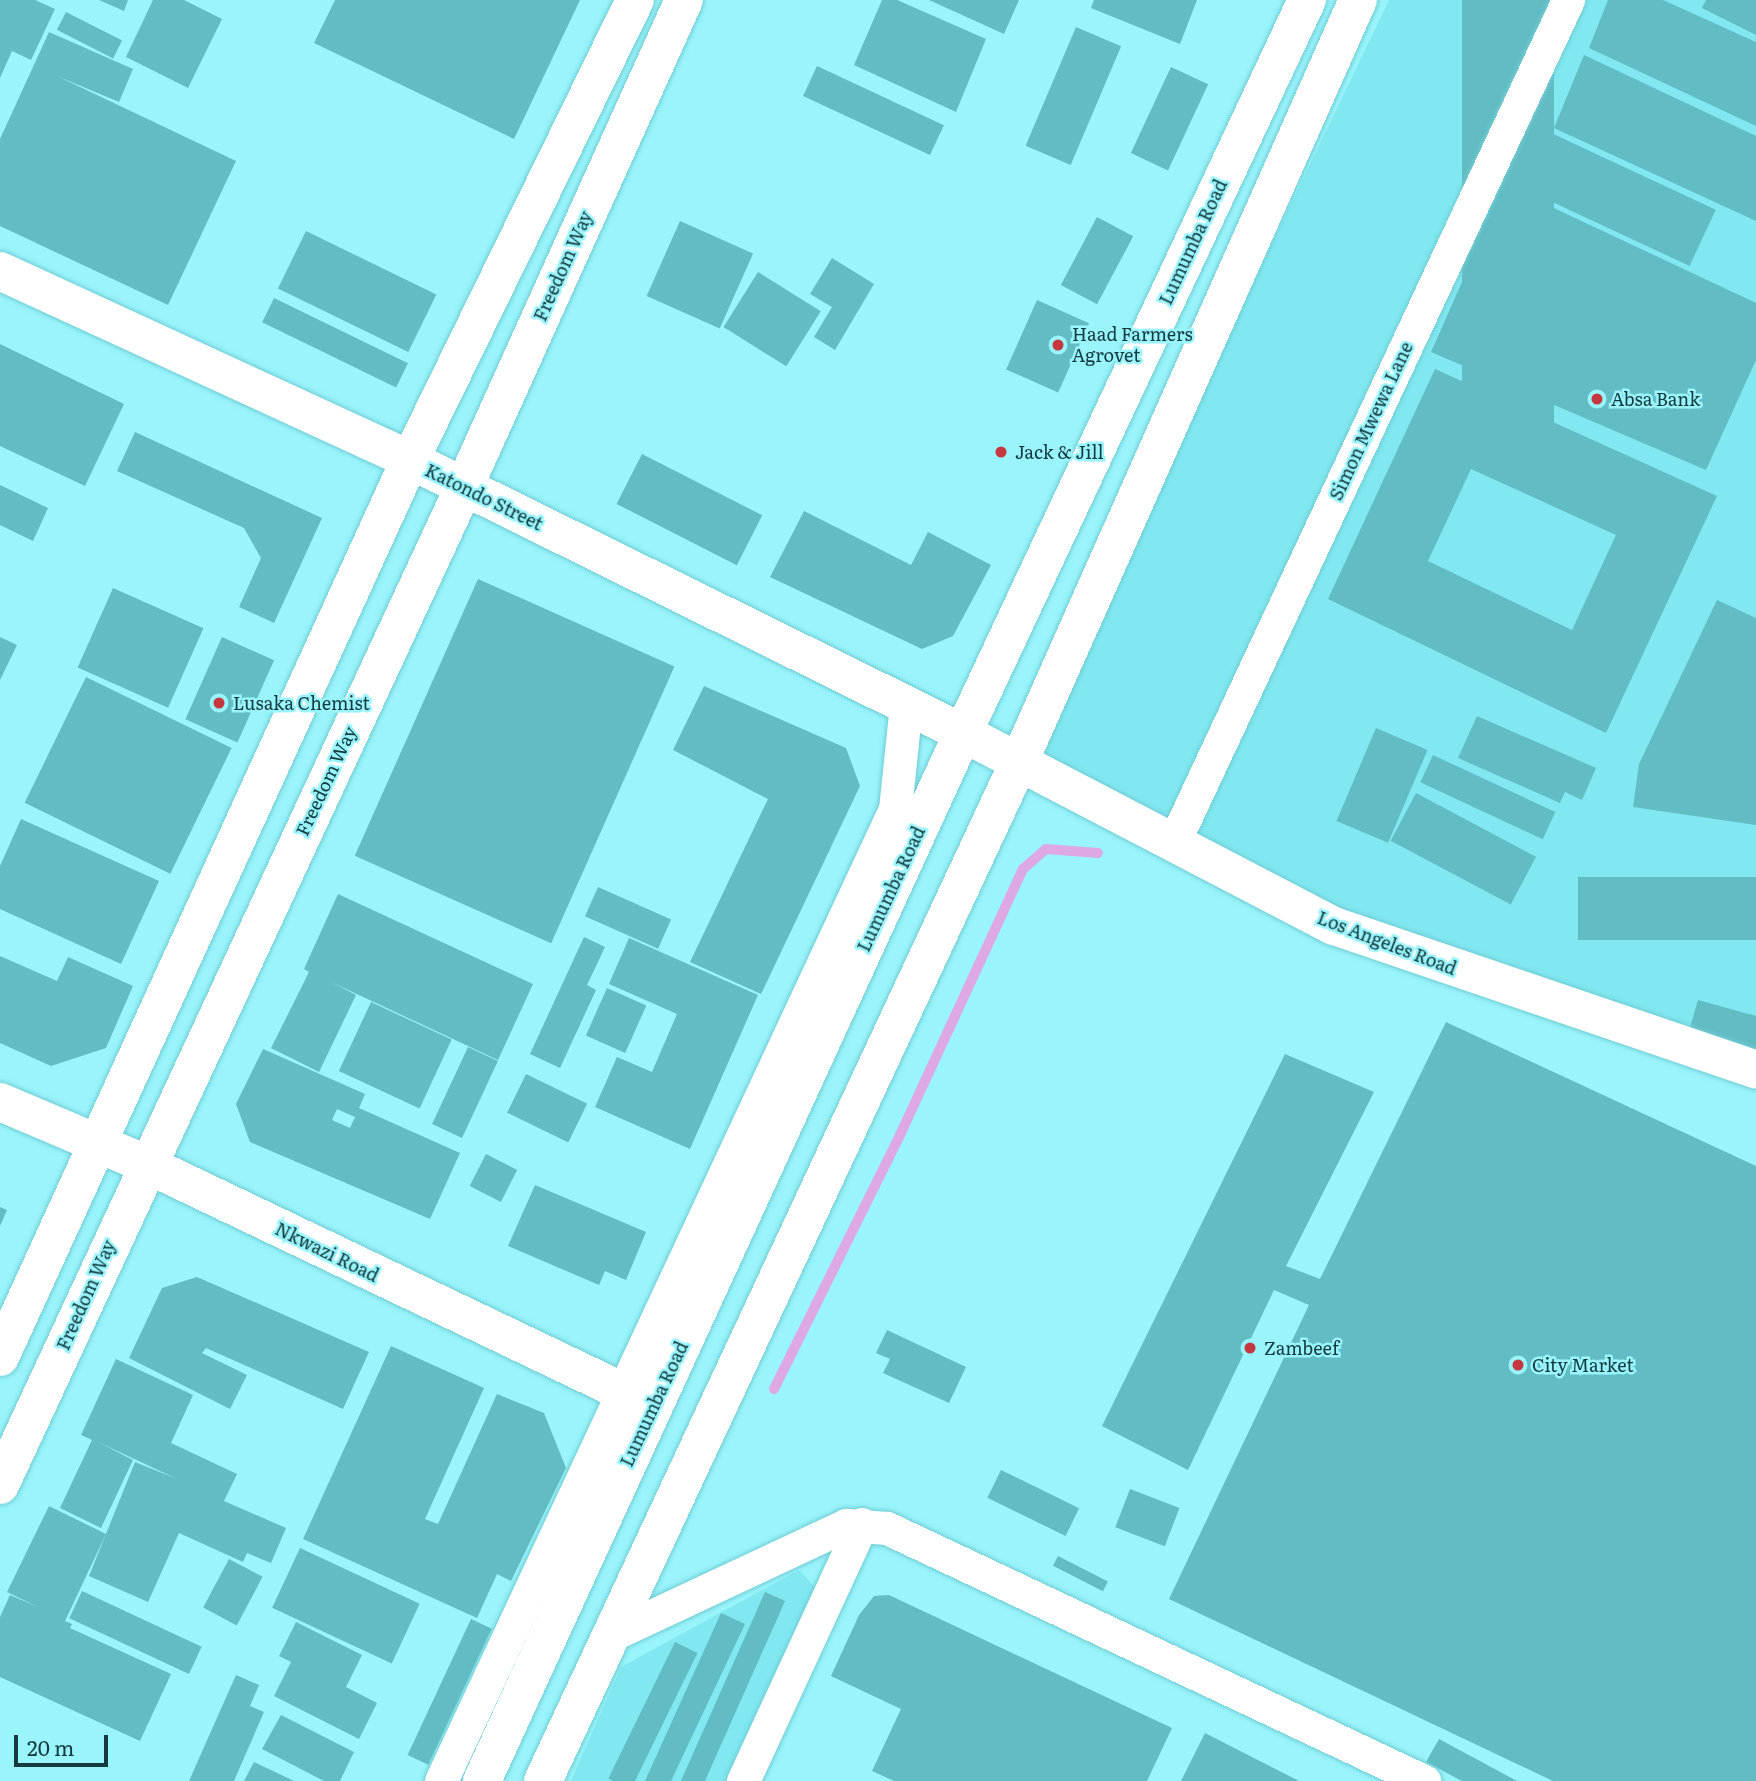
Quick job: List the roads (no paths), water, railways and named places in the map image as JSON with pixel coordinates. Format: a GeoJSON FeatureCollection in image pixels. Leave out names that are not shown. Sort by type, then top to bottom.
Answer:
{"type":"FeatureCollection","features":[{"type":"Feature","properties":{"kind":"main road"},"geometry":{"type":"LineString","coordinates":[[0,1357],[94,1145],[410,460],[635,0]]}},
{"type":"Feature","properties":{"kind":"main road","name":"Freedom Way"},"geometry":{"type":"LineString","coordinates":[[0,1485],[146,1164],[464,487],[684,0]]}},
{"type":"Feature","properties":{"kind":"main road","name":"Lumumba Road"},"geometry":{"type":"LineString","coordinates":[[482,1781],[637,1398],[963,733],[1307,0]]}},
{"type":"Feature","properties":{"kind":"main road"},"geometry":{"type":"LineString","coordinates":[[543,1781],[1019,762],[1358,0]]}},
{"type":"Feature","properties":{"kind":"main road","name":"Katondo Street"},"geometry":{"type":"LineString","coordinates":[[0,271],[410,460],[963,733]]}},
{"type":"Feature","properties":{"kind":"main road","name":"Los Angeles Road"},"geometry":{"type":"LineString","coordinates":[[963,733],[1334,926],[1756,1070]]}},
{"type":"Feature","properties":{"kind":"main road","name":"Nkwazi Road"},"geometry":{"type":"LineString","coordinates":[[0,1102],[94,1145],[146,1164],[637,1398]]}},
{"type":"Feature","properties":{"kind":"street","name":"Simon Mwewa Lane"},"geometry":{"type":"LineString","coordinates":[[1174,842],[1568,0]]}},
{"type":"Feature","properties":{"kind":"street"},"geometry":{"type":"LineString","coordinates":[[441,1781],[637,1398],[895,809],[906,704]]}},
{"type":"Feature","properties":{"kind":"street"},"geometry":{"type":"LineString","coordinates":[[609,1636],[846,1525],[862,1524],[887,1528],[1424,1781]]}},
{"type":"Feature","properties":{"kind":"street"},"geometry":{"type":"LineString","coordinates":[[744,1781],[862,1524]]}},
{"type":"Feature","properties":{"kind":"waterway"},"geometry":{"type":"LineString","coordinates":[[774,1389],[900,1135],[1023,869],[1046,849],[1098,853]]}},
{"type":"Feature","properties":{"kind":"place","name":"Haad Farmers Agrovet"},"geometry":{"type":"Point","coordinates":[1058,345]}},
{"type":"Feature","properties":{"kind":"place","name":"Absa Bank"},"geometry":{"type":"Point","coordinates":[1597,399]}},
{"type":"Feature","properties":{"kind":"place","name":"Jack & Jill"},"geometry":{"type":"Point","coordinates":[1001,452]}},
{"type":"Feature","properties":{"kind":"place","name":"Lusaka Chemist"},"geometry":{"type":"Point","coordinates":[219,703]}},
{"type":"Feature","properties":{"kind":"place","name":"Zambeef"},"geometry":{"type":"Point","coordinates":[1250,1348]}},
{"type":"Feature","properties":{"kind":"place","name":"City Market"},"geometry":{"type":"Point","coordinates":[1518,1365]}}]}
